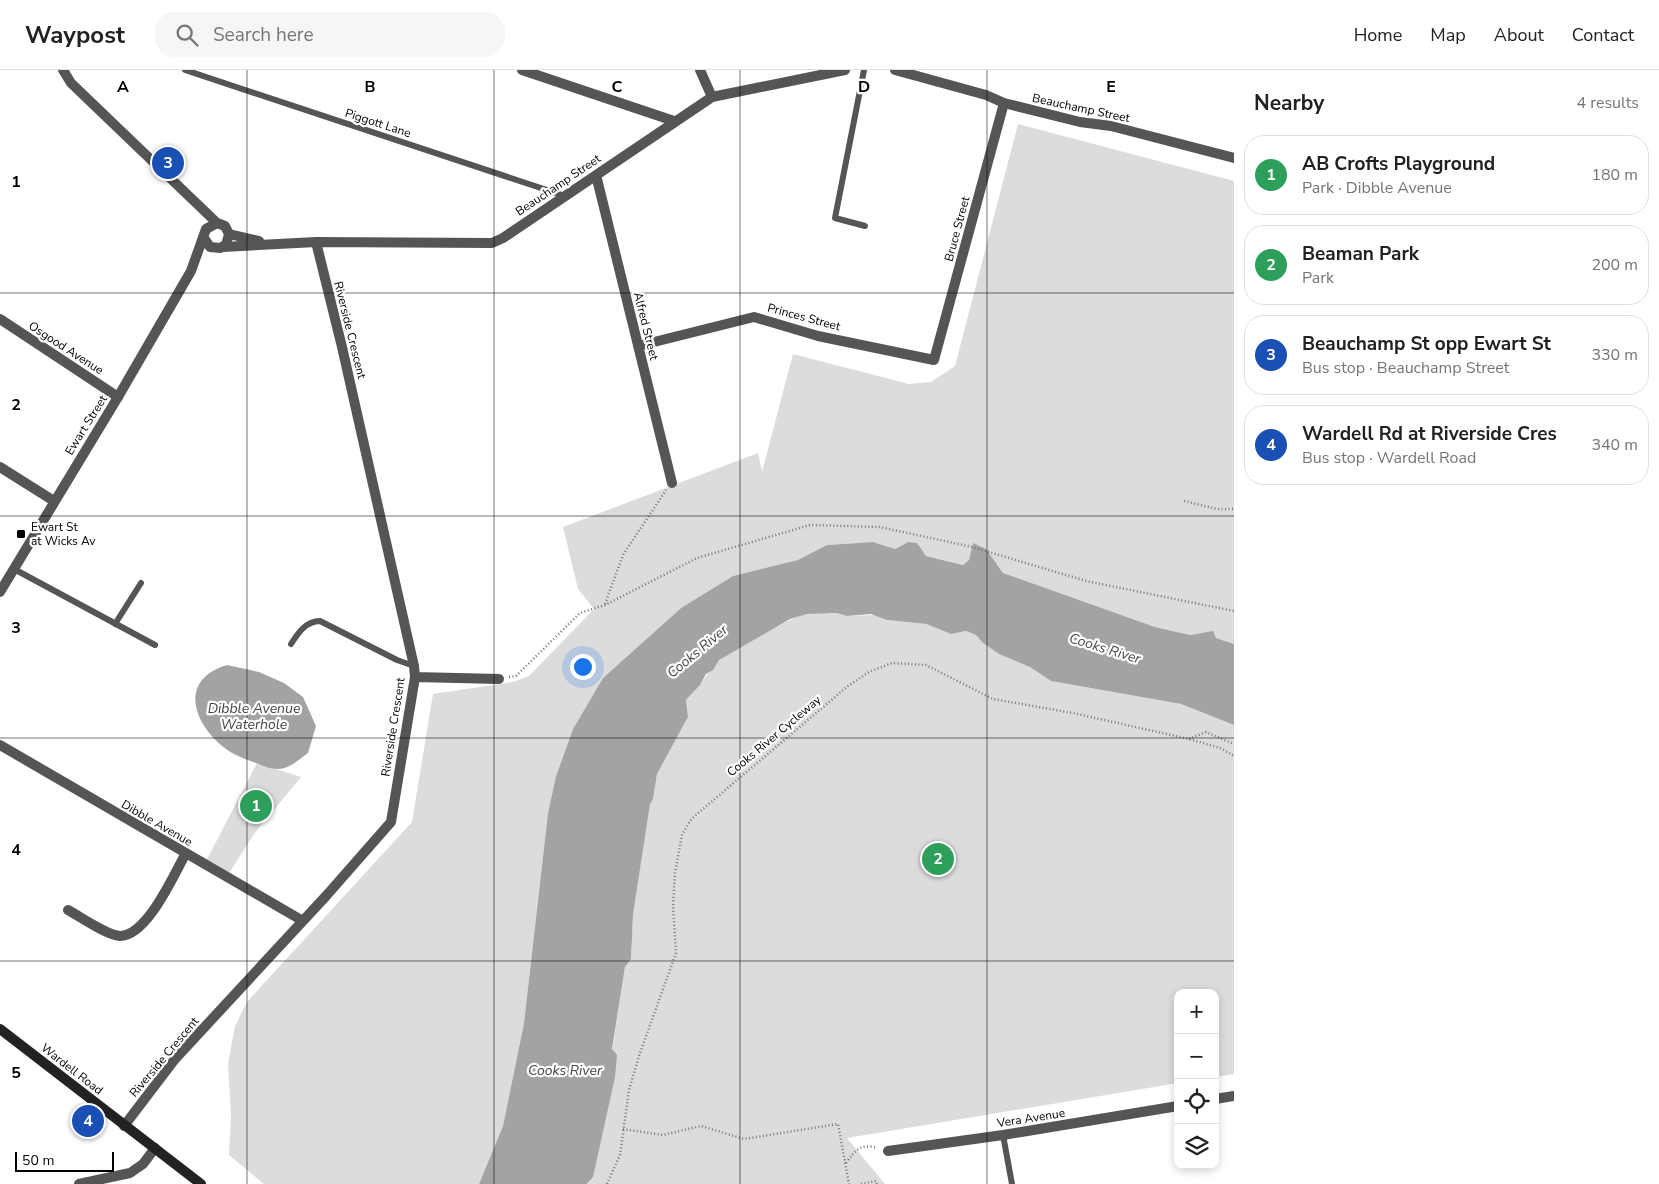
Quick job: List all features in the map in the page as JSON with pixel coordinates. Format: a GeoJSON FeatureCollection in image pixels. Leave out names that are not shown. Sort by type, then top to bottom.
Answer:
{"type":"FeatureCollection","features":[{"type":"Feature","properties":{"kind":"main road","name":"Wardell Road"},"geometry":{"type":"LineString","coordinates":[[0,1029],[201,1184]]}},
{"type":"Feature","properties":{"kind":"street"},"geometry":{"type":"LineString","coordinates":[[63,70],[71,83],[196,205],[217,223],[225,226],[229,234],[228,241],[218,248],[207,245],[196,205]]}},
{"type":"Feature","properties":{"kind":"street"},"geometry":{"type":"LineString","coordinates":[[522,70],[674,121]]}},
{"type":"Feature","properties":{"kind":"street"},"geometry":{"type":"LineString","coordinates":[[700,70],[712,97]]}},
{"type":"Feature","properties":{"kind":"street","name":"Beauchamp Street"},"geometry":{"type":"LineString","coordinates":[[218,248],[267,243],[492,242],[503,238],[712,97],[845,70]]}},
{"type":"Feature","properties":{"kind":"street","name":"Beauchamp Street"},"geometry":{"type":"LineString","coordinates":[[895,70],[986,95],[1004,103],[1080,122],[1111,126],[1234,158]]}},
{"type":"Feature","properties":{"kind":"street","name":"Bruce Street"},"geometry":{"type":"LineString","coordinates":[[934,360],[1004,103]]}},
{"type":"Feature","properties":{"kind":"street","name":"Alfred Street"},"geometry":{"type":"LineString","coordinates":[[596,175],[672,482]]}},
{"type":"Feature","properties":{"kind":"street"},"geometry":{"type":"LineString","coordinates":[[205,234],[217,223]]}},
{"type":"Feature","properties":{"kind":"street","name":"Ewart Street"},"geometry":{"type":"LineString","coordinates":[[0,592],[118,397],[191,271],[205,234]]}},
{"type":"Feature","properties":{"kind":"street","name":"Beauchamp Street"},"geometry":{"type":"LineString","coordinates":[[229,234],[267,243]]}},
{"type":"Feature","properties":{"kind":"street","name":"Riverside Crescent"},"geometry":{"type":"LineString","coordinates":[[124,1126],[175,1060],[391,822],[415,677],[414,666],[344,356],[316,242]]}},
{"type":"Feature","properties":{"kind":"street","name":"Ewart Street"},"geometry":{"type":"LineString","coordinates":[[191,271],[218,248]]}},
{"type":"Feature","properties":{"kind":"street","name":"Princes Street"},"geometry":{"type":"LineString","coordinates":[[638,346],[754,317],[818,336],[934,360]]}},
{"type":"Feature","properties":{"kind":"street","name":"Osgood Avenue"},"geometry":{"type":"LineString","coordinates":[[0,319],[118,397]]}},
{"type":"Feature","properties":{"kind":"street"},"geometry":{"type":"LineString","coordinates":[[0,467],[54,501]]}},
{"type":"Feature","properties":{"kind":"street"},"geometry":{"type":"LineString","coordinates":[[415,677],[500,680]]}},
{"type":"Feature","properties":{"kind":"street","name":"Dibble Avenue"},"geometry":{"type":"LineString","coordinates":[[0,745],[185,855],[303,921]]}},
{"type":"Feature","properties":{"kind":"street"},"geometry":{"type":"LineString","coordinates":[[68,910],[110,934],[128,934],[138,930],[147,920],[185,855]]}},
{"type":"Feature","properties":{"kind":"street"},"geometry":{"type":"LineString","coordinates":[[1219,1098],[1234,1096]]}},
{"type":"Feature","properties":{"kind":"street","name":"Vera Avenue"},"geometry":{"type":"LineString","coordinates":[[888,1152],[1174,1107]]}},
{"type":"Feature","properties":{"kind":"street"},"geometry":{"type":"LineString","coordinates":[[79,1184],[130,1173],[143,1164],[155,1148]]}},
{"type":"Feature","properties":{"kind":"lane","name":"Piggott Lane"},"geometry":{"type":"LineString","coordinates":[[185,70],[564,196]]}},
{"type":"Feature","properties":{"kind":"lane"},"geometry":{"type":"LineString","coordinates":[[864,70],[835,218],[865,226]]}},
{"type":"Feature","properties":{"kind":"lane"},"geometry":{"type":"LineString","coordinates":[[14,569],[154,645]]}},
{"type":"Feature","properties":{"kind":"lane"},"geometry":{"type":"LineString","coordinates":[[115,624],[140,583]]}},
{"type":"Feature","properties":{"kind":"lane"},"geometry":{"type":"LineString","coordinates":[[291,644],[300,631],[311,622],[320,621],[396,660],[414,666]]}},
{"type":"Feature","properties":{"kind":"lane"},"geometry":{"type":"LineString","coordinates":[[1003,1135],[1012,1184]]}},
{"type":"Feature","properties":{"kind":"path"},"geometry":{"type":"LineString","coordinates":[[604,605],[623,555],[672,482]]}},
{"type":"Feature","properties":{"kind":"path"},"geometry":{"type":"LineString","coordinates":[[1184,501],[1217,509],[1234,509]]}},
{"type":"Feature","properties":{"kind":"path"},"geometry":{"type":"LineString","coordinates":[[500,680],[516,676],[580,612],[604,605],[697,558],[810,524],[880,527],[972,547],[1086,581],[1234,611]]}},
{"type":"Feature","properties":{"kind":"path","name":"Cooks River Cycleway"},"geometry":{"type":"LineString","coordinates":[[607,1184],[620,1155],[629,1090],[639,1056],[676,953],[673,905],[675,873],[682,835],[690,821],[697,814],[848,686],[869,672],[892,663],[926,665],[993,699],[1072,712],[1190,739],[1220,748],[1234,756]]}},
{"type":"Feature","properties":{"kind":"path"},"geometry":{"type":"LineString","coordinates":[[1190,739],[1206,732],[1234,744]]}},
{"type":"Feature","properties":{"kind":"path"},"geometry":{"type":"LineString","coordinates":[[623,1129],[663,1135],[700,1126],[744,1139],[838,1124],[849,1184]]}},
{"type":"Feature","properties":{"kind":"path"},"geometry":{"type":"LineString","coordinates":[[845,1163],[856,1149],[864,1145],[888,1152]]}},
{"type":"Feature","properties":{"kind":"path"},"geometry":{"type":"LineString","coordinates":[[861,1184],[876,1181],[877,1184]]}},
{"type":"Feature","properties":{"kind":"shaded area"},"geometry":{"type":"Polygon","coordinates":[[[1018,124],[1234,181],[1234,644],[1200,633],[1190,635],[1155,627],[1003,573],[997,564],[973,544],[969,560],[964,565],[926,556],[916,543],[908,542],[895,549],[873,542],[827,545],[798,560],[733,576],[681,608],[603,678],[573,729],[556,776],[548,813],[524,1023],[503,1126],[479,1184],[264,1184],[229,1155],[231,1117],[228,1064],[235,1026],[247,1002],[412,822],[433,694],[513,682],[529,676],[594,609],[578,589],[563,527],[758,453],[762,472],[793,354],[909,384],[931,382],[955,366],[1018,124]]]}},
{"type":"Feature","properties":{"kind":"shaded area"},"geometry":{"type":"Polygon","coordinates":[[[811,613],[837,613],[847,616],[876,615],[887,620],[926,624],[951,634],[966,631],[976,635],[983,643],[999,654],[1030,667],[1051,681],[1181,704],[1234,725],[1234,1074],[1219,1076],[1219,989],[1174,989],[1174,1084],[847,1138],[885,1184],[588,1184],[593,1177],[625,967],[631,959],[633,915],[650,803],[653,799],[657,774],[688,717],[686,700],[717,662],[775,627],[811,613]]]}},
{"type":"Feature","properties":{"kind":"shaded area"},"geometry":{"type":"Polygon","coordinates":[[[257,763],[301,777],[254,834],[226,878],[204,865],[257,763]]]}},
{"type":"Feature","properties":{"kind":"water","name":"Cooks River"},"geometry":{"type":"Polygon","coordinates":[[[873,542],[895,549],[908,542],[917,543],[926,556],[963,565],[969,560],[973,543],[986,549],[1003,573],[1155,627],[1190,635],[1213,631],[1216,638],[1234,644],[1234,725],[1181,704],[1051,681],[1030,667],[999,654],[983,643],[976,635],[966,631],[951,634],[926,624],[887,620],[871,614],[847,616],[837,613],[807,614],[790,619],[719,660],[713,670],[706,674],[700,685],[686,700],[688,717],[657,774],[653,799],[650,804],[633,915],[631,959],[625,967],[612,1049],[617,1055],[615,1077],[593,1177],[587,1184],[479,1184],[503,1126],[524,1023],[548,813],[556,776],[573,729],[603,678],[681,608],[733,576],[798,560],[827,545],[873,542]]]}},
{"type":"Feature","properties":{"kind":"water","name":"Dibble Avenue Waterhole"},"geometry":{"type":"Polygon","coordinates":[[[227,665],[259,672],[284,683],[303,697],[316,726],[308,753],[294,763],[278,769],[247,760],[219,744],[201,720],[196,707],[196,694],[200,682],[211,672],[227,665]]]}},
{"type":"Feature","properties":{"kind":"place","name":"Beauchamp St opp Ewart St"},"geometry":{"type":"Point","coordinates":[168,163]}},
{"type":"Feature","properties":{"kind":"place","name":"Ewart St at Wicks Av"},"geometry":{"type":"Point","coordinates":[21,534]}},
{"type":"Feature","properties":{"kind":"place","name":"AB Crofts Playground"},"geometry":{"type":"Point","coordinates":[256,806]}},
{"type":"Feature","properties":{"kind":"place","name":"Beaman Park"},"geometry":{"type":"Point","coordinates":[938,859]}},
{"type":"Feature","properties":{"kind":"place","name":"Wardell Rd at Riverside Cres"},"geometry":{"type":"Point","coordinates":[88,1121]}}]}
